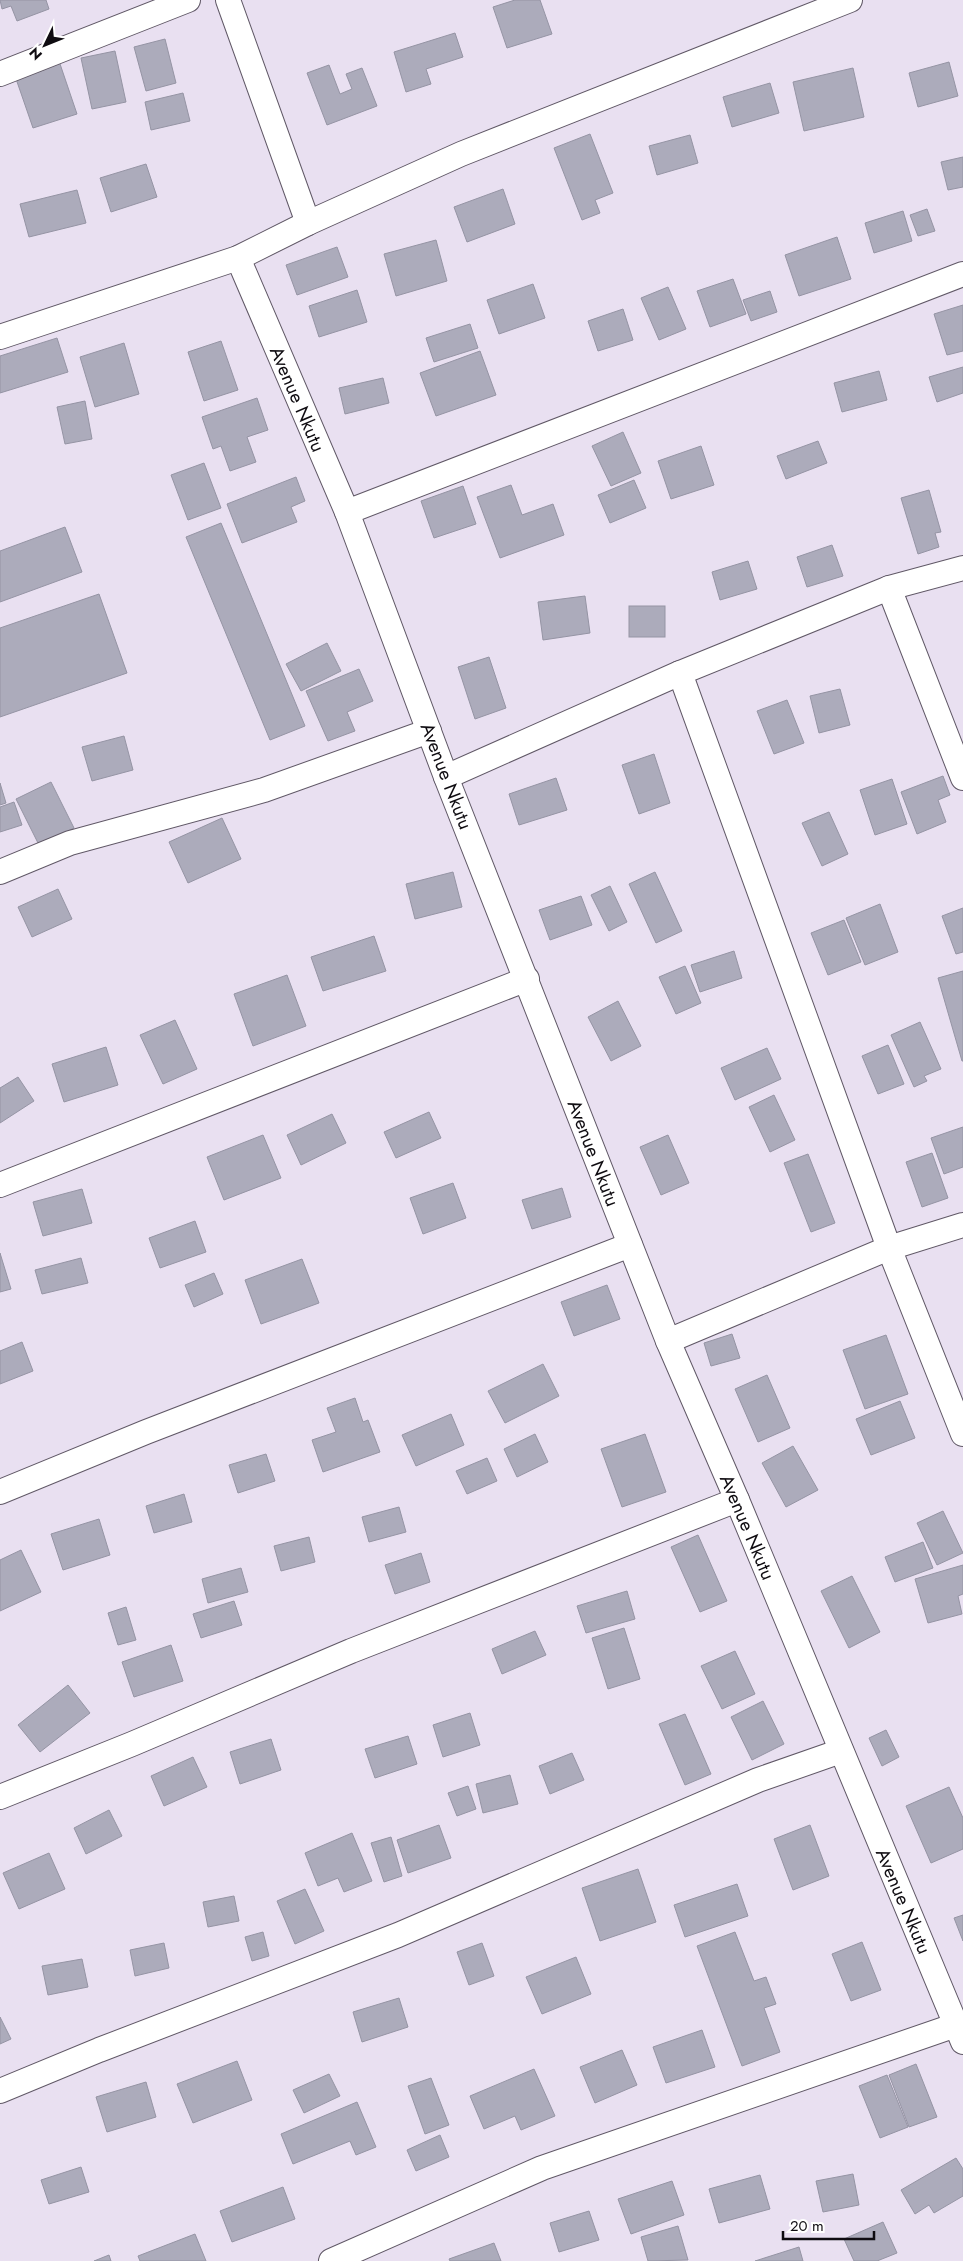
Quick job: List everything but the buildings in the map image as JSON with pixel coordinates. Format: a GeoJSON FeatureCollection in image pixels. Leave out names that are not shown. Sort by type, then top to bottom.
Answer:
{"type":"FeatureCollection","features":[{"type":"Feature","properties":{"kind":"street"},"geometry":{"type":"LineString","coordinates":[[0,74],[188,0]]}},
{"type":"Feature","properties":{"kind":"street"},"geometry":{"type":"LineString","coordinates":[[228,0],[308,223]]}},
{"type":"Feature","properties":{"kind":"street"},"geometry":{"type":"LineString","coordinates":[[0,337],[238,258],[308,223],[461,154],[850,0]]}},
{"type":"Feature","properties":{"kind":"street","name":"Avenue Nkutu"},"geometry":{"type":"LineString","coordinates":[[238,258],[347,512],[446,777],[668,1340],[737,1500],[960,2034]]}},
{"type":"Feature","properties":{"kind":"street"},"geometry":{"type":"LineString","coordinates":[[347,512],[963,274]]}},
{"type":"Feature","properties":{"kind":"street"},"geometry":{"type":"LineString","coordinates":[[446,777],[680,673],[889,588],[963,568]]}},
{"type":"Feature","properties":{"kind":"street"},"geometry":{"type":"LineString","coordinates":[[889,588],[963,778]]}},
{"type":"Feature","properties":{"kind":"street"},"geometry":{"type":"LineString","coordinates":[[680,673],[889,1248],[963,1434]]}},
{"type":"Feature","properties":{"kind":"street"},"geometry":{"type":"LineString","coordinates":[[0,872],[70,843],[264,790],[430,731]]}},
{"type":"Feature","properties":{"kind":"street"},"geometry":{"type":"LineString","coordinates":[[0,1185],[527,979]]}},
{"type":"Feature","properties":{"kind":"street"},"geometry":{"type":"LineString","coordinates":[[668,1340],[889,1248],[963,1225]]}},
{"type":"Feature","properties":{"kind":"street"},"geometry":{"type":"LineString","coordinates":[[0,1492],[146,1432],[630,1245]]}},
{"type":"Feature","properties":{"kind":"street"},"geometry":{"type":"LineString","coordinates":[[0,1797],[132,1744],[351,1651],[737,1500]]}},
{"type":"Feature","properties":{"kind":"street"},"geometry":{"type":"LineString","coordinates":[[0,2092],[100,2050],[398,1935],[758,1780],[841,1751]]}},
{"type":"Feature","properties":{"kind":"street"},"geometry":{"type":"LineString","coordinates":[[332,2261],[542,2168],[960,2034]]}}]}
